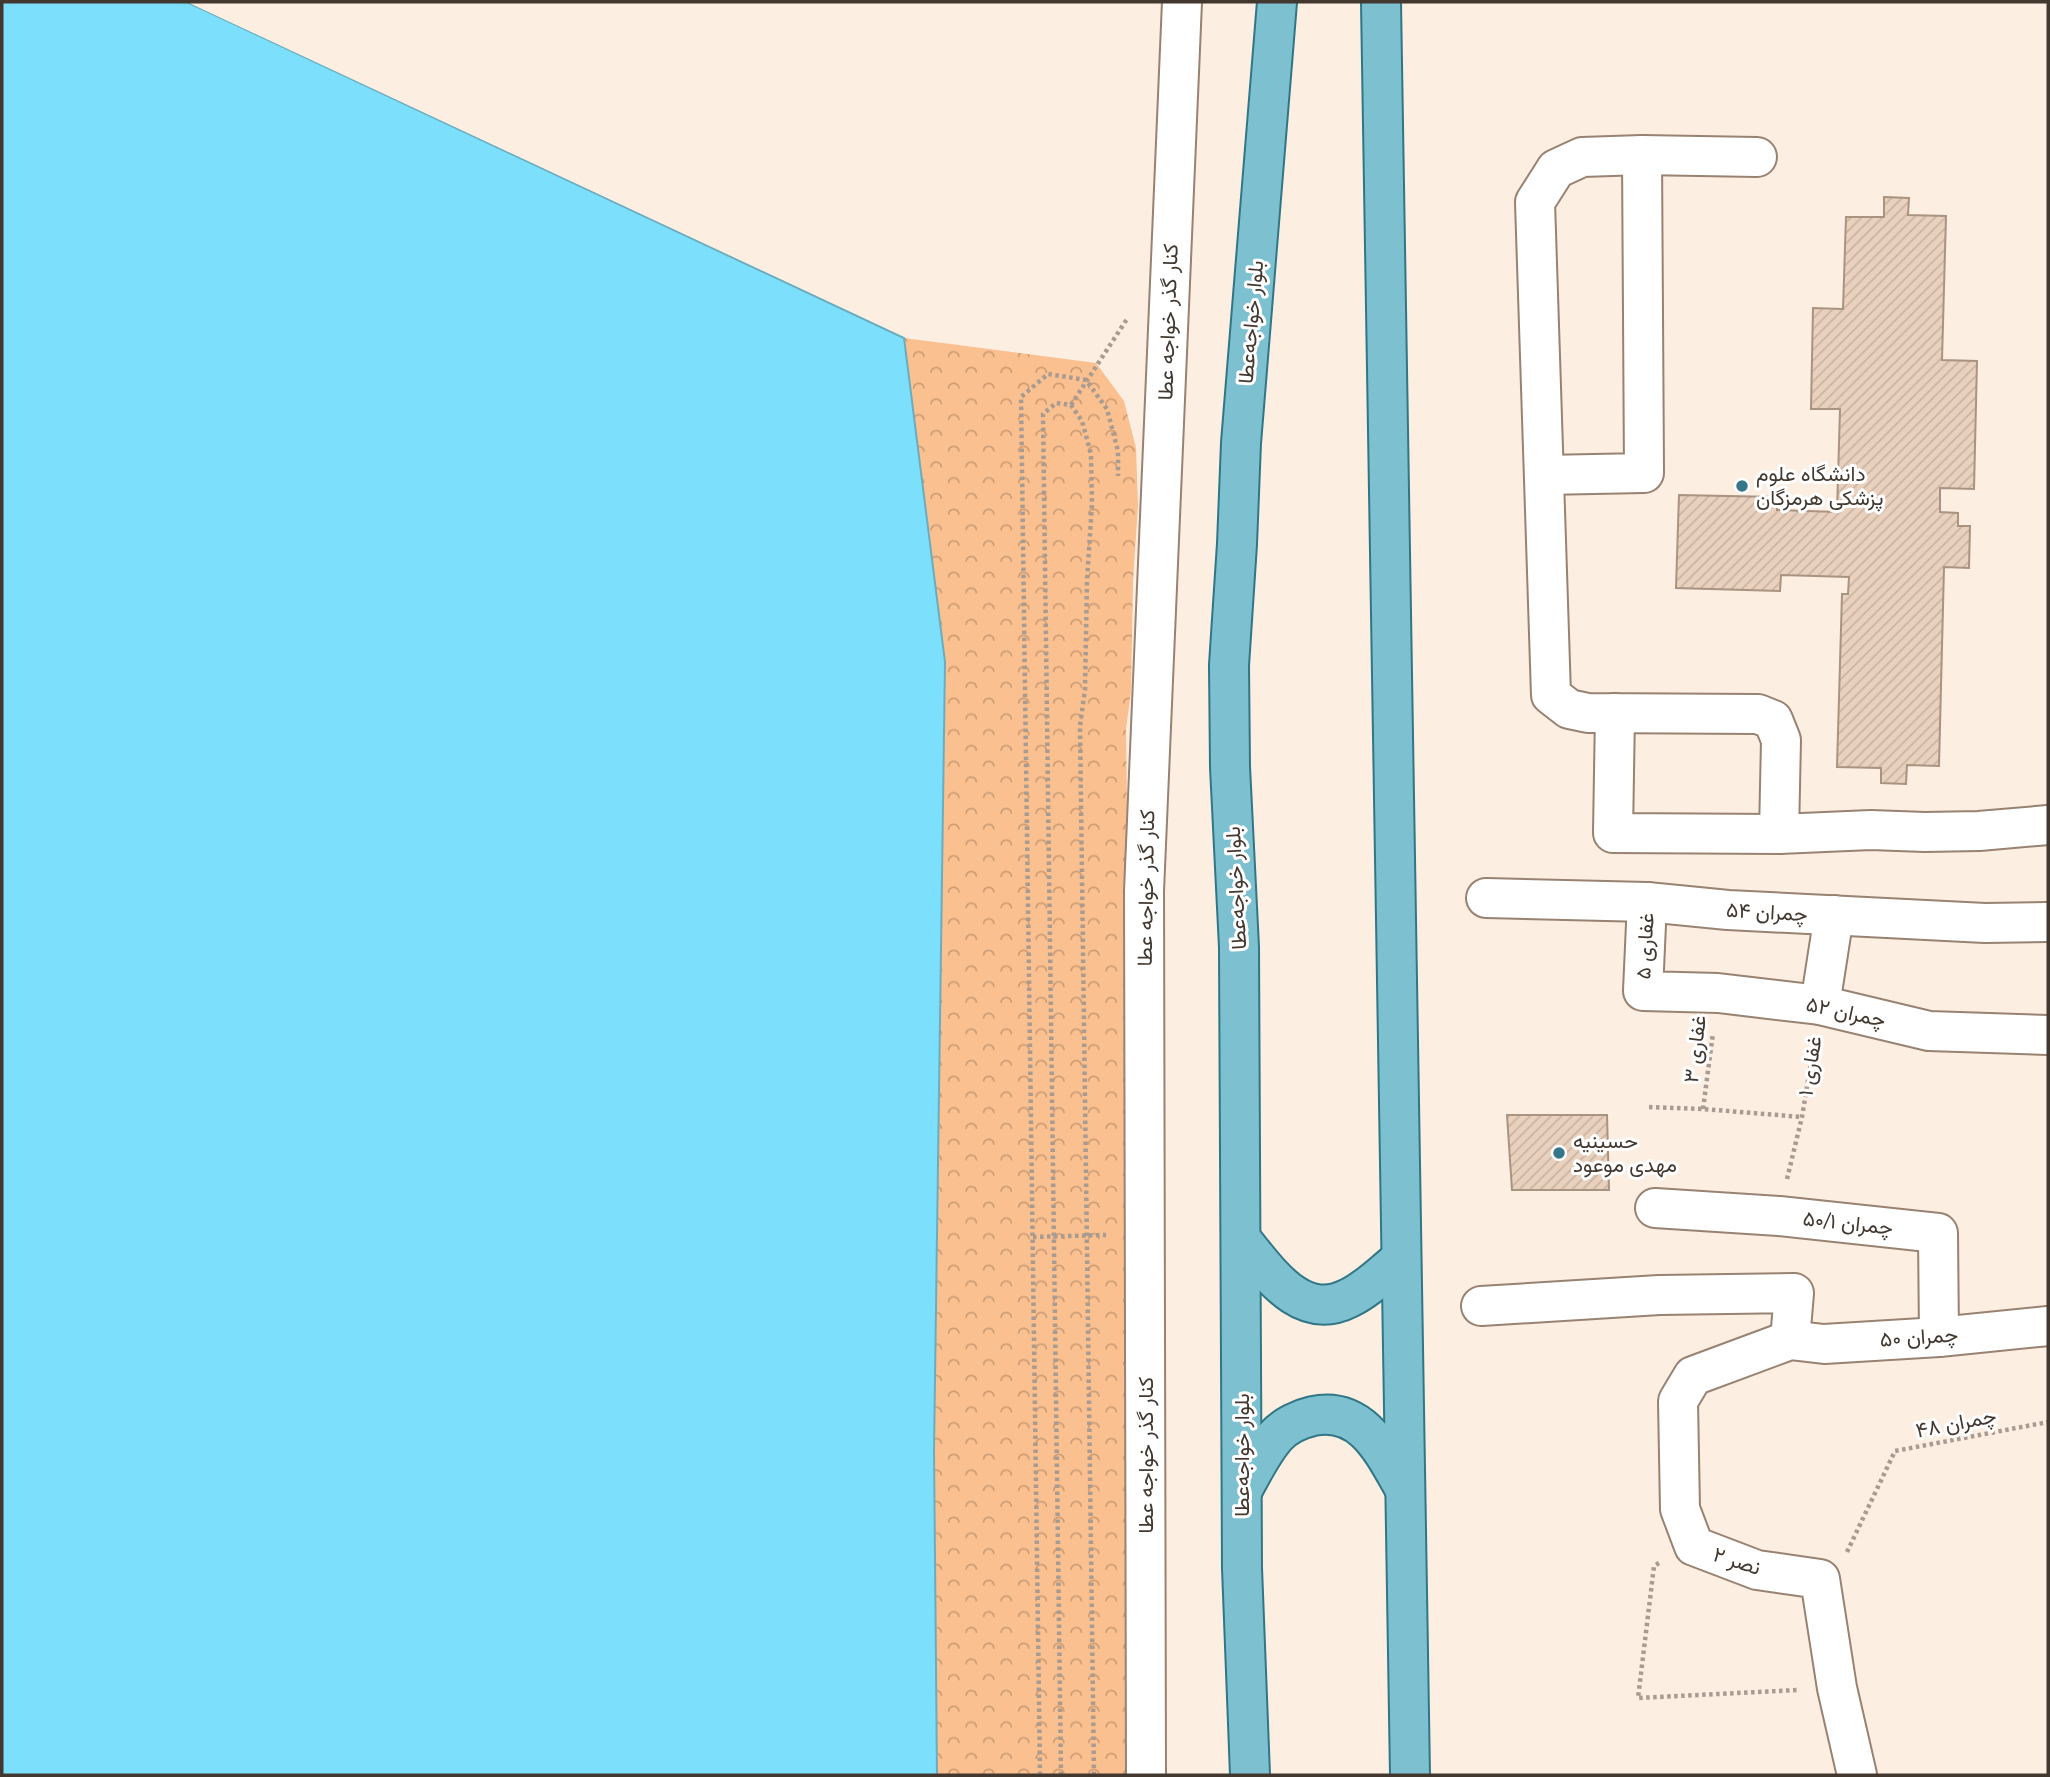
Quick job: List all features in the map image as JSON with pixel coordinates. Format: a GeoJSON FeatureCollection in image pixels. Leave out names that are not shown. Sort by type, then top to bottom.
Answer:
{"type":"FeatureCollection","features":[{"type":"Feature","properties":{"kind":"main road","name":"بلوار خواجه‌عطا"},"geometry":{"type":"LineString","coordinates":[[1250,1775],[1242,1569],[1239,947],[1230,767],[1229,665],[1241,443],[1277,2]]}},
{"type":"Feature","properties":{"kind":"main road"},"geometry":{"type":"LineString","coordinates":[[1381,2],[1410,1775]]}},
{"type":"Feature","properties":{"kind":"main road"},"geometry":{"type":"LineString","coordinates":[[1241,1239],[1286,1290],[1311,1304],[1347,1300],[1401,1259]]}},
{"type":"Feature","properties":{"kind":"main road"},"geometry":{"type":"LineString","coordinates":[[1242,1491],[1277,1435],[1304,1418],[1322,1415],[1355,1422],[1364,1429],[1380,1446],[1404,1488]]}},
{"type":"Feature","properties":{"kind":"street","name":"کنار گذر خواجه عطا"},"geometry":{"type":"LineString","coordinates":[[1146,1775],[1144,891],[1182,2]]}},
{"type":"Feature","properties":{"kind":"street"},"geometry":{"type":"LineString","coordinates":[[1544,475],[1644,473],[1642,155]]}},
{"type":"Feature","properties":{"kind":"street"},"geometry":{"type":"LineString","coordinates":[[1757,157],[1582,157],[1556,169],[1535,202],[1552,695],[1569,709],[1588,713],[1758,714],[1773,720],[1781,740],[1779,834]]}},
{"type":"Feature","properties":{"kind":"street"},"geometry":{"type":"LineString","coordinates":[[1615,713],[1613,833],[1779,834],[1871,830],[1925,832],[2048,825]]}},
{"type":"Feature","properties":{"kind":"street","name":"چمران ۵۴"},"geometry":{"type":"LineString","coordinates":[[1486,898],[1647,902],[1728,910],[1985,923],[2048,922]]}},
{"type":"Feature","properties":{"kind":"street","name":"غفاری ۵"},"geometry":{"type":"LineString","coordinates":[[1643,991],[1647,902]]}},
{"type":"Feature","properties":{"kind":"street"},"geometry":{"type":"LineString","coordinates":[[1821,1005],[1834,915]]}},
{"type":"Feature","properties":{"kind":"street","name":"چمران ۵۲"},"geometry":{"type":"LineString","coordinates":[[1643,991],[1718,993],[1821,1005],[1929,1031],[2048,1035]]}},
{"type":"Feature","properties":{"kind":"street","name":"چمران ۵۰/۱"},"geometry":{"type":"LineString","coordinates":[[1655,1208],[1779,1216],[1938,1233],[1939,1337]]}},
{"type":"Feature","properties":{"kind":"street"},"geometry":{"type":"LineString","coordinates":[[1481,1306],[1659,1296],[1794,1293],[1790,1340]]}},
{"type":"Feature","properties":{"kind":"street","name":"چمران ۵۰"},"geometry":{"type":"LineString","coordinates":[[1790,1340],[1824,1343],[1939,1337],[2048,1326]]}},
{"type":"Feature","properties":{"kind":"street","name":"نصر ۲"},"geometry":{"type":"LineString","coordinates":[[1790,1340],[1693,1376],[1678,1401],[1680,1509],[1694,1546],[1756,1570],[1820,1579]]}},
{"type":"Feature","properties":{"kind":"street"},"geometry":{"type":"LineString","coordinates":[[1820,1579],[1837,1688],[1857,1775]]}},
{"type":"Feature","properties":{"kind":"path"},"geometry":{"type":"LineString","coordinates":[[1071,405],[1132,312]]}},
{"type":"Feature","properties":{"kind":"path"},"geometry":{"type":"LineString","coordinates":[[1021,397],[1040,1775]]}},
{"type":"Feature","properties":{"kind":"path"},"geometry":{"type":"LineString","coordinates":[[1061,1775],[1043,414],[1056,403],[1071,405],[1082,421],[1091,454],[1086,689],[1080,726],[1094,1775]]}},
{"type":"Feature","properties":{"kind":"path","name":"غفاری ۳"},"geometry":{"type":"LineString","coordinates":[[1703,1109],[1718,993]]}},
{"type":"Feature","properties":{"kind":"path","name":"غفاری ۱"},"geometry":{"type":"LineString","coordinates":[[1779,1216],[1802,1117],[1821,1005]]}},
{"type":"Feature","properties":{"kind":"path"},"geometry":{"type":"LineString","coordinates":[[1649,1107],[1802,1117]]}},
{"type":"Feature","properties":{"kind":"path"},"geometry":{"type":"LineString","coordinates":[[1033,1237],[1146,1235]]}},
{"type":"Feature","properties":{"kind":"path","name":"چمران ۴۸"},"geometry":{"type":"LineString","coordinates":[[1820,1579],[1842,1562],[1895,1451],[2048,1422]]}},
{"type":"Feature","properties":{"kind":"path"},"geometry":{"type":"LineString","coordinates":[[1694,1546],[1654,1566],[1638,1698],[1837,1688]]}},
{"type":"Feature","properties":{"kind":"green space"},"geometry":{"type":"Polygon","coordinates":[[[904,338],[1096,363],[1124,401],[1136,448],[1138,505],[1133,582],[1131,692],[1126,729],[1140,1775],[937,1775],[934,1451],[945,662],[904,338]]]}},
{"type":"Feature","properties":{"kind":"water"},"geometry":{"type":"Polygon","coordinates":[[[2,2],[187,2],[904,338],[945,662],[934,1451],[937,1775],[2,1775],[2,2]]]}},
{"type":"Feature","properties":{"kind":"pier"},"geometry":{"type":"Polygon","coordinates":[[[187,2],[196,2],[907,338],[187,2]]]}},
{"type":"Feature","properties":{"kind":"building"},"geometry":{"type":"Polygon","coordinates":[[[1884,197],[1909,198],[1908,215],[1946,216],[1942,360],[1977,361],[1974,489],[1940,488],[1940,512],[1958,513],[1958,526],[1970,526],[1969,568],[1944,567],[1939,766],[1907,765],[1906,784],[1881,783],[1881,768],[1837,767],[1842,594],[1848,594],[1849,577],[1781,575],[1780,591],[1676,588],[1679,495],[1777,497],[1777,510],[1837,512],[1840,409],[1811,409],[1813,308],[1843,309],[1846,217],[1884,217],[1884,197]]]}},
{"type":"Feature","properties":{"kind":"building","name":"حسینیه مهدی موعود"},"geometry":{"type":"Polygon","coordinates":[[[1507,1115],[1607,1115],[1609,1190],[1512,1190],[1507,1115]]]}},
{"type":"Feature","properties":{"kind":"place","name":"دانشگاه علوم پزشکی هرمزگان"},"geometry":{"type":"Point","coordinates":[1742,486]}},
{"type":"Feature","properties":{"kind":"place","name":"حسینیه مهدی موعود"},"geometry":{"type":"Point","coordinates":[1559,1153]}}]}
